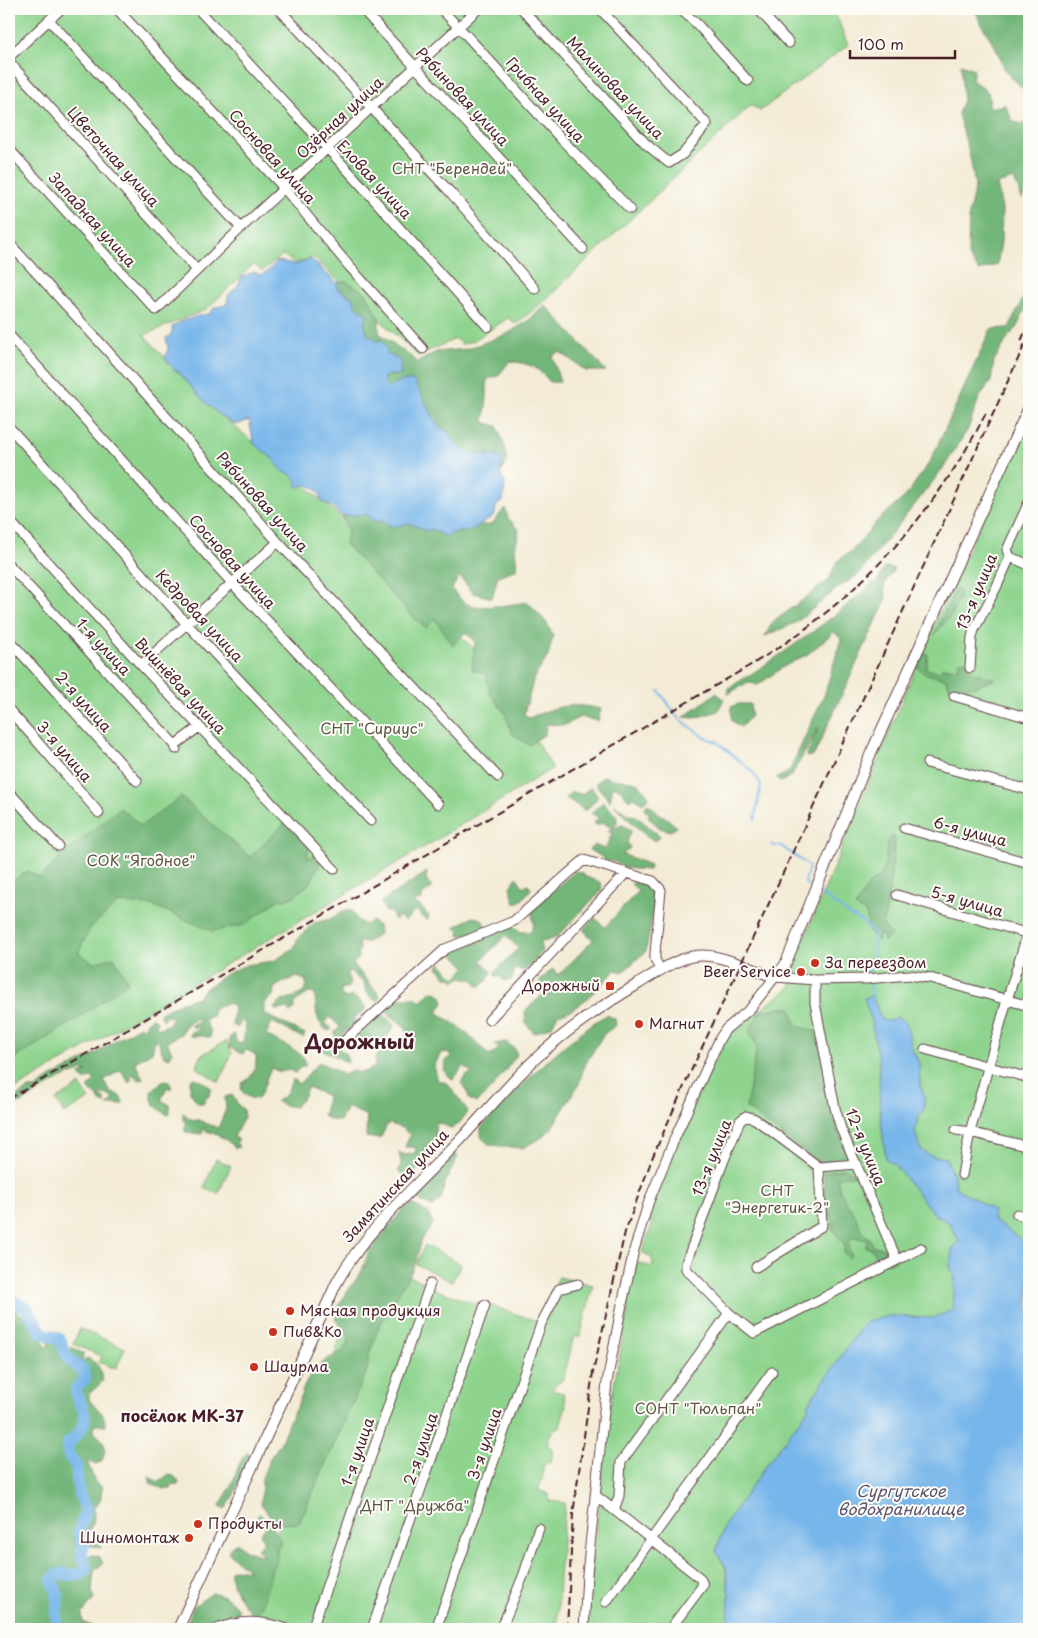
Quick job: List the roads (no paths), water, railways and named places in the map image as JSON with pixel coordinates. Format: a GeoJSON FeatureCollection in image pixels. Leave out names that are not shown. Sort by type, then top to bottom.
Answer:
{"type":"FeatureCollection","features":[{"type":"Feature","properties":{"kind":"street"},"geometry":{"type":"LineString","coordinates":[[9,57],[61,9]]}},
{"type":"Feature","properties":{"kind":"street","name":"Сосновая улица"},"geometry":{"type":"LineString","coordinates":[[116,9],[284,188],[423,349]]}},
{"type":"Feature","properties":{"kind":"street","name":"Еловая улица"},"geometry":{"type":"LineString","coordinates":[[198,9],[488,327]]}},
{"type":"Feature","properties":{"kind":"street"},"geometry":{"type":"LineString","coordinates":[[279,9],[451,193],[535,289]]}},
{"type":"Feature","properties":{"kind":"street","name":"Рябиновая улица"},"geometry":{"type":"LineString","coordinates":[[362,9],[583,249]]}},
{"type":"Feature","properties":{"kind":"street","name":"Грибная улица"},"geometry":{"type":"LineString","coordinates":[[441,9],[562,140],[630,209]]}},
{"type":"Feature","properties":{"kind":"street","name":"Озёрная улица"},"geometry":{"type":"LineString","coordinates":[[156,310],[241,228],[478,9]]}},
{"type":"Feature","properties":{"kind":"street","name":"Малиновая улица"},"geometry":{"type":"LineString","coordinates":[[522,9],[646,144],[669,163],[683,154],[707,124],[600,9]]}},
{"type":"Feature","properties":{"kind":"street"},"geometry":{"type":"LineString","coordinates":[[680,9],[697,24],[748,81]]}},
{"type":"Feature","properties":{"kind":"street"},"geometry":{"type":"LineString","coordinates":[[758,9],[789,43]]}},
{"type":"Feature","properties":{"kind":"street"},"geometry":{"type":"LineString","coordinates":[[49,20],[241,228]]}},
{"type":"Feature","properties":{"kind":"street","name":"Цветочная улица"},"geometry":{"type":"LineString","coordinates":[[9,62],[197,270]]}},
{"type":"Feature","properties":{"kind":"street","name":"Западная улица"},"geometry":{"type":"LineString","coordinates":[[9,149],[156,310]]}},
{"type":"Feature","properties":{"kind":"street","name":"Рябиновая улица"},"geometry":{"type":"LineString","coordinates":[[9,243],[278,542],[498,777]]}},
{"type":"Feature","properties":{"kind":"street","name":"Сосновая улица"},"geometry":{"type":"LineString","coordinates":[[9,335],[232,583],[438,804]]}},
{"type":"Feature","properties":{"kind":"street"},"geometry":{"type":"LineString","coordinates":[[584,1629],[587,1574],[607,1382],[634,1250],[649,1201],[720,1038],[726,1029],[750,1009],[785,965],[870,753],[1029,407]]}},
{"type":"Feature","properties":{"kind":"street","name":"Кедровая улица"},"geometry":{"type":"LineString","coordinates":[[9,427],[186,624],[370,821]]}},
{"type":"Feature","properties":{"kind":"street","name":"13-я улица"},"geometry":{"type":"LineString","coordinates":[[970,668],[974,630],[1010,557],[1007,550],[1029,502]]}},
{"type":"Feature","properties":{"kind":"street","name":"Вишнёвая улица"},"geometry":{"type":"LineString","coordinates":[[9,520],[141,665],[334,869]]}},
{"type":"Feature","properties":{"kind":"street"},"geometry":{"type":"LineString","coordinates":[[141,665],[278,542]]}},
{"type":"Feature","properties":{"kind":"street"},"geometry":{"type":"LineString","coordinates":[[1010,557],[1029,565]]}},
{"type":"Feature","properties":{"kind":"street","name":"1-я улица"},"geometry":{"type":"LineString","coordinates":[[9,565],[176,747],[199,727]]}},
{"type":"Feature","properties":{"kind":"street","name":"2-я улица"},"geometry":{"type":"LineString","coordinates":[[9,640],[137,781]]}},
{"type":"Feature","properties":{"kind":"street"},"geometry":{"type":"LineString","coordinates":[[954,696],[1029,718]]}},
{"type":"Feature","properties":{"kind":"street","name":"3-я улица"},"geometry":{"type":"LineString","coordinates":[[9,710],[36,739],[98,814]]}},
{"type":"Feature","properties":{"kind":"street"},"geometry":{"type":"LineString","coordinates":[[927,763],[1029,790]]}},
{"type":"Feature","properties":{"kind":"street"},"geometry":{"type":"LineString","coordinates":[[9,792],[58,846]]}},
{"type":"Feature","properties":{"kind":"street","name":"6-я улица"},"geometry":{"type":"LineString","coordinates":[[904,828],[1029,863]]}},
{"type":"Feature","properties":{"kind":"street"},"geometry":{"type":"LineString","coordinates":[[342,1043],[445,949],[514,921],[584,860],[653,881],[661,890],[655,959],[660,970]]}},
{"type":"Feature","properties":{"kind":"street"},"geometry":{"type":"LineString","coordinates":[[488,1020],[626,873]]}},
{"type":"Feature","properties":{"kind":"street","name":"5-я улица"},"geometry":{"type":"LineString","coordinates":[[897,896],[1029,932]]}},
{"type":"Feature","properties":{"kind":"street"},"geometry":{"type":"LineString","coordinates":[[962,1175],[970,1132],[1007,1000],[1029,932]]}},
{"type":"Feature","properties":{"kind":"street","name":"Замятинская улица"},"geometry":{"type":"LineString","coordinates":[[178,1629],[337,1282],[357,1250],[402,1198],[460,1140],[504,1090],[530,1064],[574,1027],[660,970],[684,958],[707,955],[775,977]]}},
{"type":"Feature","properties":{"kind":"street"},"geometry":{"type":"LineString","coordinates":[[775,977],[815,980],[866,979],[909,974],[930,978],[1029,1006]]}},
{"type":"Feature","properties":{"kind":"street","name":"12-я улица"},"geometry":{"type":"LineString","coordinates":[[815,980],[815,1003],[835,1108],[841,1129],[897,1260]]}},
{"type":"Feature","properties":{"kind":"street"},"geometry":{"type":"LineString","coordinates":[[925,1049],[1029,1078]]}},
{"type":"Feature","properties":{"kind":"street","name":"13-я улица"},"geometry":{"type":"LineString","coordinates":[[729,1313],[686,1269],[686,1264],[740,1120],[746,1116],[755,1118],[819,1166]]}},
{"type":"Feature","properties":{"kind":"street"},"geometry":{"type":"LineString","coordinates":[[956,1130],[1029,1147]]}},
{"type":"Feature","properties":{"kind":"street"},"geometry":{"type":"LineString","coordinates":[[756,1267],[822,1226],[819,1166],[857,1164]]}},
{"type":"Feature","properties":{"kind":"street"},"geometry":{"type":"LineString","coordinates":[[1017,1214],[1029,1219]]}},
{"type":"Feature","properties":{"kind":"street"},"geometry":{"type":"LineString","coordinates":[[614,1510],[619,1496],[621,1462],[729,1313],[754,1333],[921,1248]]}},
{"type":"Feature","properties":{"kind":"street","name":"1-я улица"},"geometry":{"type":"LineString","coordinates":[[312,1629],[430,1284]]}},
{"type":"Feature","properties":{"kind":"street","name":"3-я улица"},"geometry":{"type":"LineString","coordinates":[[436,1629],[541,1324],[558,1289],[578,1284]]}},
{"type":"Feature","properties":{"kind":"street","name":"2-я улица"},"geometry":{"type":"LineString","coordinates":[[372,1629],[485,1305]]}},
{"type":"Feature","properties":{"kind":"street"},"geometry":{"type":"LineString","coordinates":[[606,1602],[772,1372]]}},
{"type":"Feature","properties":{"kind":"street"},"geometry":{"type":"LineString","coordinates":[[595,1495],[700,1578],[703,1585],[670,1629]]}},
{"type":"Feature","properties":{"kind":"street"},"geometry":{"type":"LineString","coordinates":[[501,1629],[524,1574],[539,1528]]}},
{"type":"Feature","properties":{"kind":"street"},"geometry":{"type":"LineString","coordinates":[[217,1629],[236,1623],[260,1623],[287,1629]]}},
{"type":"Feature","properties":{"kind":"street"},"geometry":{"type":"LineString","coordinates":[[260,1623],[270,1629]]}},
{"type":"Feature","properties":{"kind":"water"},"geometry":{"type":"Polygon","coordinates":[[[311,259],[337,283],[338,288],[355,300],[354,304],[367,315],[364,324],[368,336],[373,337],[377,342],[380,339],[388,350],[387,354],[400,360],[401,375],[384,377],[384,383],[388,388],[400,382],[414,381],[438,426],[449,432],[458,447],[471,454],[498,456],[502,459],[500,474],[505,484],[503,501],[496,506],[495,515],[472,530],[451,533],[446,537],[432,529],[427,531],[409,523],[392,527],[382,520],[379,522],[374,521],[367,514],[342,516],[332,506],[322,502],[319,493],[314,488],[307,485],[298,487],[296,484],[297,480],[288,473],[283,472],[271,457],[254,444],[249,420],[237,425],[220,415],[204,401],[177,370],[175,371],[165,358],[168,349],[166,338],[172,334],[172,327],[190,319],[209,314],[215,307],[226,305],[229,294],[237,287],[242,277],[254,272],[261,275],[268,271],[277,261],[295,265],[311,259]]]}},
{"type":"Feature","properties":{"kind":"water","name":"Сургутское водохранилище"},"geometry":{"type":"Polygon","coordinates":[[[872,996],[882,1020],[890,1021],[897,1017],[906,1023],[912,1049],[919,1063],[924,1109],[918,1118],[915,1133],[921,1150],[931,1156],[946,1158],[954,1177],[956,1188],[993,1210],[993,1220],[1029,1245],[1029,1629],[728,1629],[729,1596],[726,1567],[716,1551],[725,1525],[764,1468],[809,1408],[807,1406],[864,1323],[888,1316],[933,1318],[953,1310],[955,1277],[950,1267],[952,1250],[959,1242],[950,1223],[934,1214],[894,1164],[886,1160],[880,1112],[879,1060],[871,1020],[864,998],[872,996]]]}},
{"type":"Feature","properties":{"kind":"waterway"},"geometry":{"type":"LineString","coordinates":[[659,691],[677,716],[704,737],[717,742],[751,770],[761,784],[755,820]]}},
{"type":"Feature","properties":{"kind":"waterway"},"geometry":{"type":"LineString","coordinates":[[771,844],[781,846],[809,866],[805,883],[809,886]]}},
{"type":"Feature","properties":{"kind":"waterway"},"geometry":{"type":"LineString","coordinates":[[821,894],[864,923],[874,934],[874,954],[869,972]]}},
{"type":"Feature","properties":{"kind":"waterway"},"geometry":{"type":"LineString","coordinates":[[870,983],[872,996]]}},
{"type":"Feature","properties":{"kind":"waterway"},"geometry":{"type":"LineString","coordinates":[[9,1299],[27,1308],[42,1333],[60,1339],[68,1357],[83,1370],[85,1379],[76,1388],[76,1394],[84,1413],[84,1423],[80,1431],[68,1443],[68,1454],[76,1466],[79,1493],[86,1509],[79,1532],[84,1545],[81,1553],[87,1569],[78,1575],[58,1574],[52,1579],[58,1595],[56,1629]]}},
{"type":"Feature","properties":{"kind":"railway"},"geometry":{"type":"LineString","coordinates":[[1021,341],[1029,323]]}},
{"type":"Feature","properties":{"kind":"railway"},"geometry":{"type":"LineString","coordinates":[[567,1629],[573,1514],[593,1372],[625,1232],[653,1156],[685,1084],[1029,335]]}},
{"type":"Feature","properties":{"kind":"railway"},"geometry":{"type":"LineString","coordinates":[[9,1099],[738,673],[798,634],[863,580],[910,529],[952,472],[987,411]]}},
{"type":"Feature","properties":{"kind":"place","name":"За переездом"},"geometry":{"type":"Point","coordinates":[815,963]}},
{"type":"Feature","properties":{"kind":"place","name":"Beer Service"},"geometry":{"type":"Point","coordinates":[801,972]}},
{"type":"Feature","properties":{"kind":"place","name":"Дорожный"},"geometry":{"type":"Point","coordinates":[610,986]}},
{"type":"Feature","properties":{"kind":"place","name":"Магнит"},"geometry":{"type":"Point","coordinates":[639,1024]}},
{"type":"Feature","properties":{"kind":"place","name":"Мясная продукция"},"geometry":{"type":"Point","coordinates":[290,1311]}},
{"type":"Feature","properties":{"kind":"place","name":"Пив&Ко"},"geometry":{"type":"Point","coordinates":[273,1332]}},
{"type":"Feature","properties":{"kind":"place","name":"Шаурма"},"geometry":{"type":"Point","coordinates":[254,1367]}},
{"type":"Feature","properties":{"kind":"place","name":"Продукты"},"geometry":{"type":"Point","coordinates":[198,1524]}},
{"type":"Feature","properties":{"kind":"place","name":"Шиномонтаж"},"geometry":{"type":"Point","coordinates":[189,1538]}},
{"type":"Feature","properties":{"kind":"district","name":"Дорожный"},"geometry":{"type":"Point","coordinates":[360,1042]}},
{"type":"Feature","properties":{"kind":"district","name":"посёлок МК-37"},"geometry":{"type":"Point","coordinates":[182,1416]}},
{"type":"Feature","properties":{"kind":"park label","name":"СНТ \"Берендей\""},"geometry":{"type":"Point","coordinates":[452,169]}},
{"type":"Feature","properties":{"kind":"park label","name":"СНТ \"Сириус\""},"geometry":{"type":"Point","coordinates":[372,729]}},
{"type":"Feature","properties":{"kind":"park label","name":"СОК \"Ягодное\""},"geometry":{"type":"Point","coordinates":[141,861]}},
{"type":"Feature","properties":{"kind":"park label","name":"СHТ \"Энергетик-2\""},"geometry":{"type":"Point","coordinates":[777,1200]}},
{"type":"Feature","properties":{"kind":"park label","name":"СОНТ \"Тюльпан\""},"geometry":{"type":"Point","coordinates":[698,1409]}},
{"type":"Feature","properties":{"kind":"park label","name":"ДНТ \"Дружба\""},"geometry":{"type":"Point","coordinates":[415,1506]}}]}
